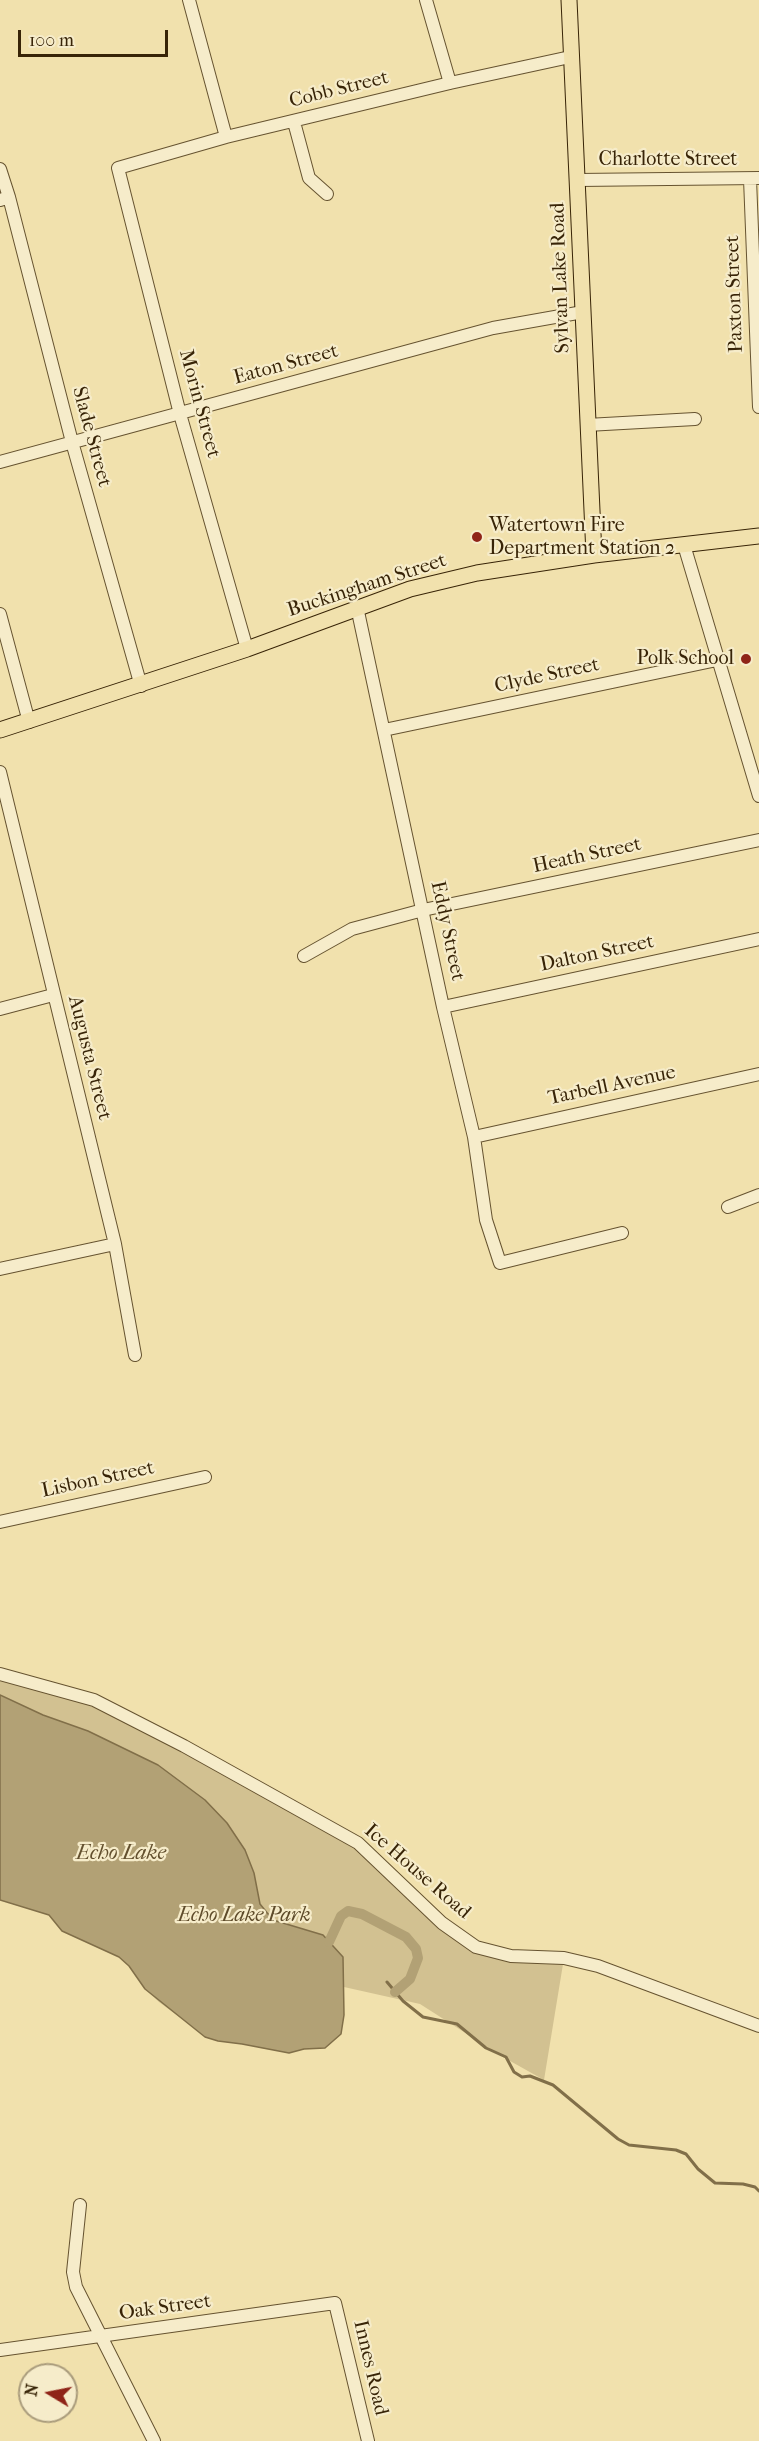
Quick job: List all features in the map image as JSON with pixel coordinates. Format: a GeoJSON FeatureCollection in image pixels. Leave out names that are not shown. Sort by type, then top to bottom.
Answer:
{"type":"FeatureCollection","features":[{"type":"Feature","properties":{"kind":"main road","name":"Sylvan Lake Road"},"geometry":{"type":"LineString","coordinates":[[569,0],[594,555]]}},
{"type":"Feature","properties":{"kind":"main road","name":"Buckingham Street"},"geometry":{"type":"LineString","coordinates":[[0,730],[141,686],[410,589],[477,573],[594,555],[759,536]]}},
{"type":"Feature","properties":{"kind":"street"},"geometry":{"type":"LineString","coordinates":[[189,0],[226,137]]}},
{"type":"Feature","properties":{"kind":"street"},"geometry":{"type":"LineString","coordinates":[[426,0],[450,83]]}},
{"type":"Feature","properties":{"kind":"street","name":"Cobb Street"},"geometry":{"type":"LineString","coordinates":[[118,168],[226,137],[450,83],[570,57]]}},
{"type":"Feature","properties":{"kind":"street"},"geometry":{"type":"LineString","coordinates":[[294,122],[309,178],[327,194]]}},
{"type":"Feature","properties":{"kind":"street","name":"Morin Street"},"geometry":{"type":"LineString","coordinates":[[118,168],[180,414],[247,649]]}},
{"type":"Feature","properties":{"kind":"street","name":"Slade Street"},"geometry":{"type":"LineString","coordinates":[[0,169],[4,199],[141,686]]}},
{"type":"Feature","properties":{"kind":"street","name":"Charlotte Street"},"geometry":{"type":"LineString","coordinates":[[578,180],[755,179]]}},
{"type":"Feature","properties":{"kind":"street","name":"Paxton Street"},"geometry":{"type":"LineString","coordinates":[[755,179],[759,407]]}},
{"type":"Feature","properties":{"kind":"street","name":"Eaton Street"},"geometry":{"type":"LineString","coordinates":[[0,462],[493,328],[583,312]]}},
{"type":"Feature","properties":{"kind":"street"},"geometry":{"type":"LineString","coordinates":[[587,425],[694,418]]}},
{"type":"Feature","properties":{"kind":"street"},"geometry":{"type":"LineString","coordinates":[[684,545],[759,796]]}},
{"type":"Feature","properties":{"kind":"street","name":"Eddy Street"},"geometry":{"type":"LineString","coordinates":[[357,607],[443,1007],[474,1137],[486,1220],[500,1263],[622,1233]]}},
{"type":"Feature","properties":{"kind":"street"},"geometry":{"type":"LineString","coordinates":[[0,614],[29,722]]}},
{"type":"Feature","properties":{"kind":"street","name":"Clyde Street"},"geometry":{"type":"LineString","coordinates":[[384,730],[717,660]]}},
{"type":"Feature","properties":{"kind":"street","name":"Augusta Street"},"geometry":{"type":"LineString","coordinates":[[0,772],[115,1244],[135,1355]]}},
{"type":"Feature","properties":{"kind":"street","name":"Heath Street"},"geometry":{"type":"LineString","coordinates":[[304,956],[352,929],[423,910],[759,840]]}},
{"type":"Feature","properties":{"kind":"street","name":"Dalton Street"},"geometry":{"type":"LineString","coordinates":[[443,1007],[759,939]]}},
{"type":"Feature","properties":{"kind":"street"},"geometry":{"type":"LineString","coordinates":[[0,1009],[53,995]]}},
{"type":"Feature","properties":{"kind":"street","name":"Tarbell Avenue"},"geometry":{"type":"LineString","coordinates":[[474,1137],[759,1074]]}},
{"type":"Feature","properties":{"kind":"street"},"geometry":{"type":"LineString","coordinates":[[728,1208],[759,1195]]}},
{"type":"Feature","properties":{"kind":"street"},"geometry":{"type":"LineString","coordinates":[[0,1269],[115,1244]]}},
{"type":"Feature","properties":{"kind":"street","name":"Lisbon Street"},"geometry":{"type":"LineString","coordinates":[[0,1522],[205,1477]]}},
{"type":"Feature","properties":{"kind":"street","name":"Ice House Road"},"geometry":{"type":"LineString","coordinates":[[0,1674],[94,1700],[184,1746],[358,1843],[442,1923],[476,1947],[511,1956],[564,1958],[598,1966],[759,2026]]}},
{"type":"Feature","properties":{"kind":"street"},"geometry":{"type":"LineString","coordinates":[[80,2205],[74,2272],[76,2287],[153,2441]]}},
{"type":"Feature","properties":{"kind":"street","name":"Oak Street"},"geometry":{"type":"LineString","coordinates":[[0,2350],[335,2303]]}},
{"type":"Feature","properties":{"kind":"street","name":"Innes Road"},"geometry":{"type":"LineString","coordinates":[[335,2303],[368,2441]]}},
{"type":"Feature","properties":{"kind":"green space","name":"Echo Lake Park"},"geometry":{"type":"Polygon","coordinates":[[[0,1674],[94,1700],[358,1843],[476,1947],[564,1958],[544,2080],[503,2057],[420,2004],[344,1987],[341,2034],[325,2048],[304,2049],[289,2053],[218,2041],[205,2036],[159,2002],[145,1989],[129,1966],[119,1957],[62,1931],[49,1915],[0,1900],[0,1674]]]}},
{"type":"Feature","properties":{"kind":"water","name":"Echo Lake"},"geometry":{"type":"Polygon","coordinates":[[[0,1695],[43,1715],[88,1731],[158,1765],[205,1800],[227,1823],[245,1850],[254,1873],[260,1904],[273,1920],[323,1935],[343,1957],[344,2015],[341,2034],[325,2048],[304,2049],[289,2053],[205,2037],[145,1989],[129,1966],[119,1957],[62,1931],[49,1915],[0,1900],[0,1695]]]}},
{"type":"Feature","properties":{"kind":"waterway"},"geometry":{"type":"LineString","coordinates":[[329,1942],[341,1916],[348,1911],[362,1914],[406,1937],[416,1949],[418,1958],[410,1979],[395,1992]]}},
{"type":"Feature","properties":{"kind":"waterway"},"geometry":{"type":"LineString","coordinates":[[387,1982],[403,2001],[423,2017],[457,2024],[486,2048],[506,2057],[514,2072],[522,2077],[530,2076],[553,2085],[618,2139],[629,2145],[676,2150],[686,2154],[698,2169],[715,2183],[743,2184],[755,2187],[759,2191]]}},
{"type":"Feature","properties":{"kind":"place","name":"Watertown Fire Department Station 2"},"geometry":{"type":"Point","coordinates":[477,537]}},
{"type":"Feature","properties":{"kind":"place","name":"Polk School"},"geometry":{"type":"Point","coordinates":[746,659]}}]}
